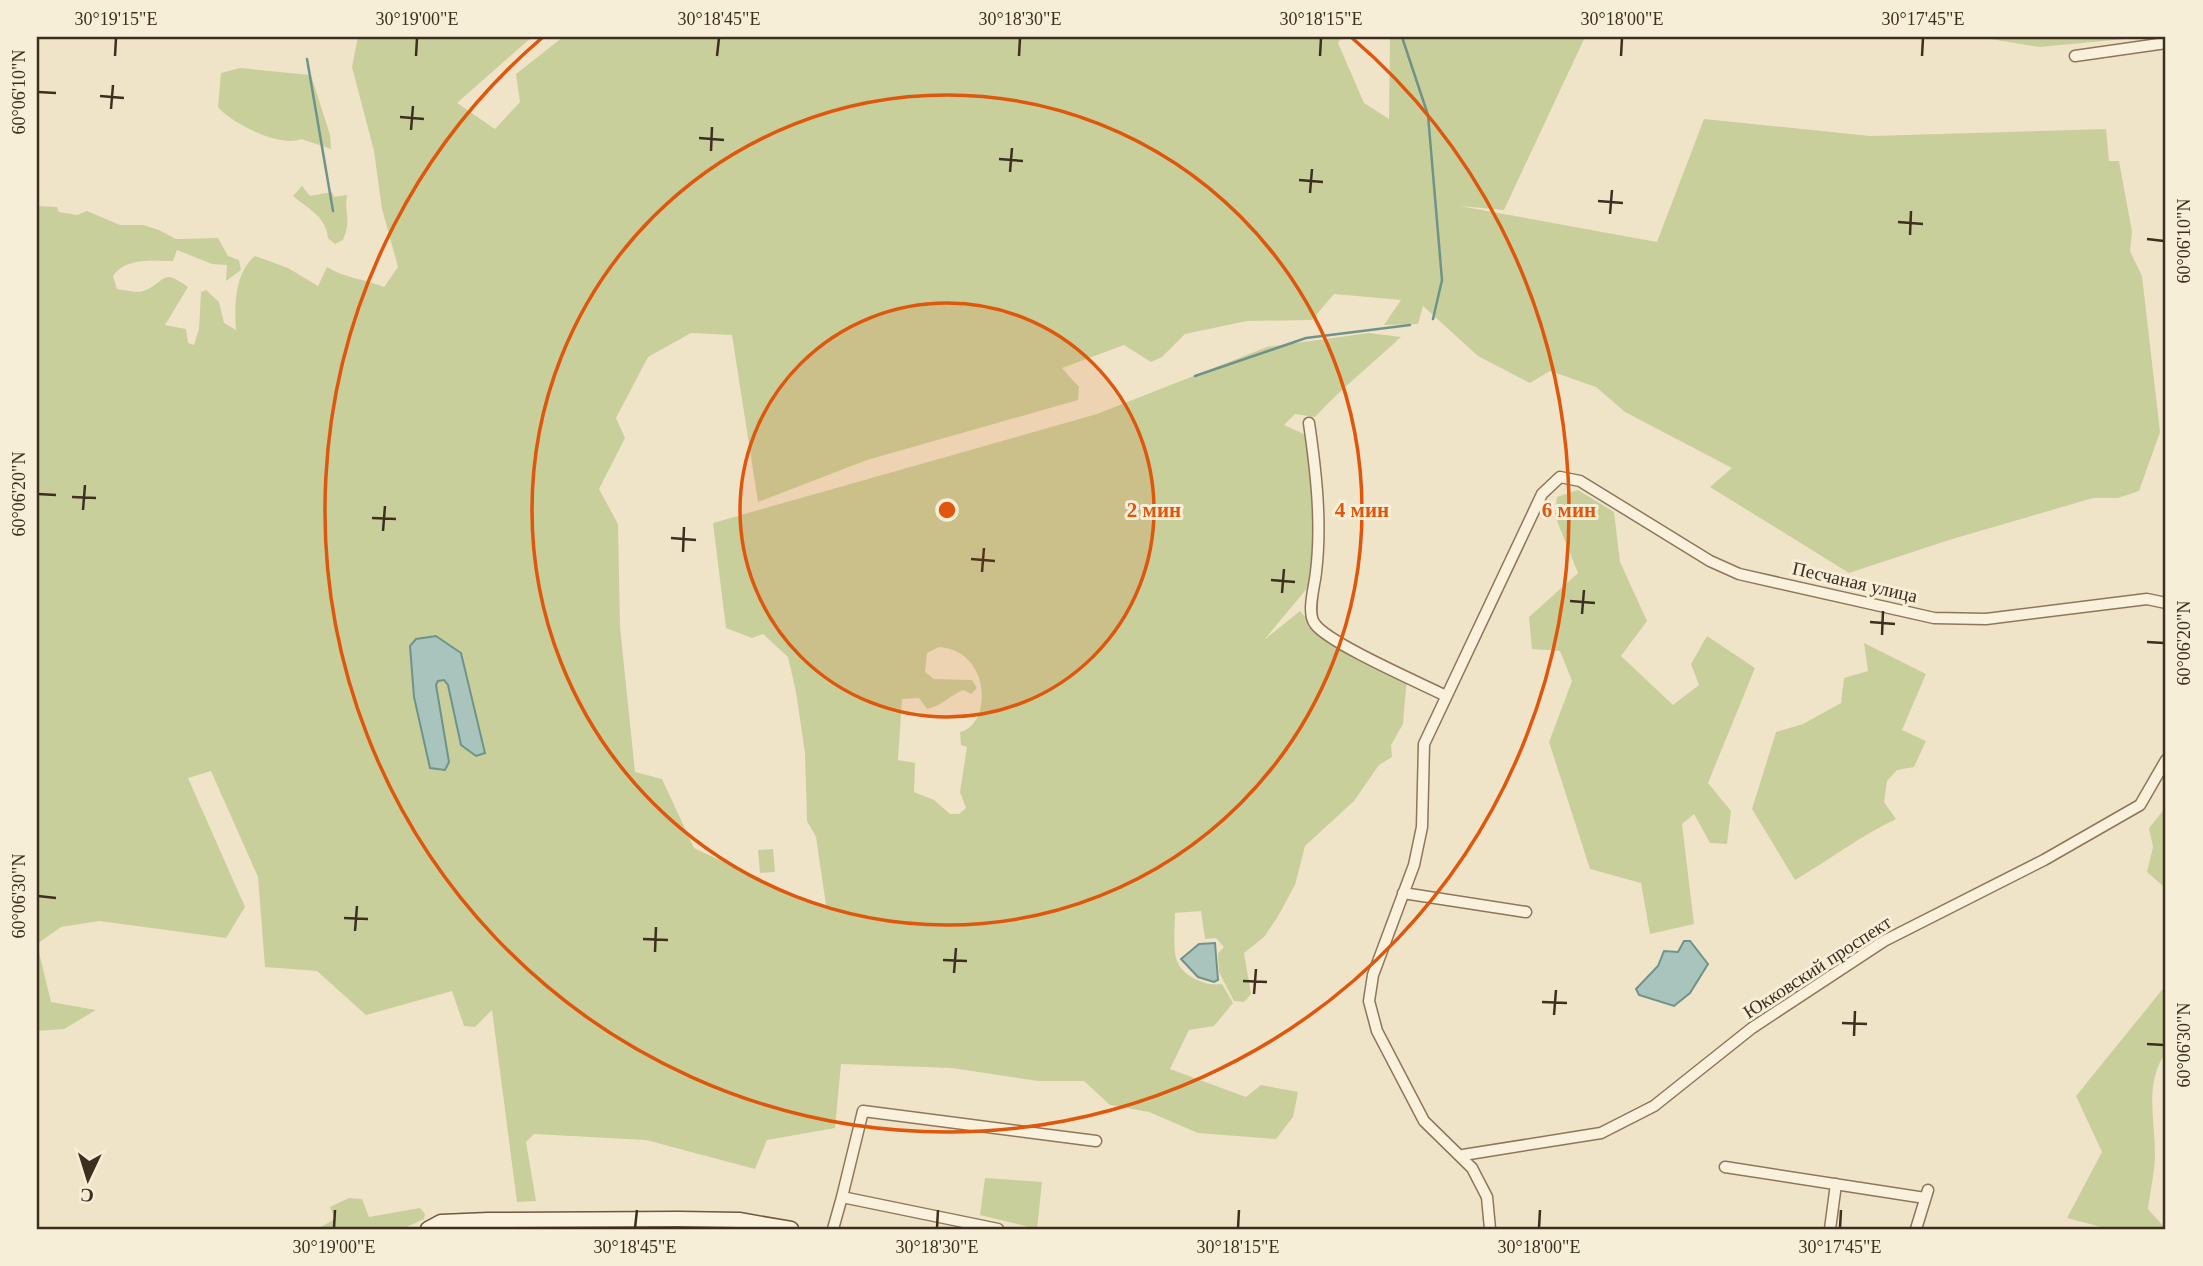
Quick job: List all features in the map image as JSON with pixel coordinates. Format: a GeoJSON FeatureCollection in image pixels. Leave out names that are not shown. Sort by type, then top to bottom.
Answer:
{"type":"FeatureCollection","features":[{"type":"Feature","properties":{"kind":"main road"},"geometry":{"type":"LineString","coordinates":[[429,1229],[441,1223],[488,1220],[679,1219],[739,1220],[791,1229]]}},
{"type":"Feature","properties":{"kind":"street"},"geometry":{"type":"LineString","coordinates":[[2075,56],[2166,43]]}},
{"type":"Feature","properties":{"kind":"street"},"geometry":{"type":"LineString","coordinates":[[1309,423],[1317,509],[1317,562],[1311,616],[1315,625],[1351,649],[1446,696],[1424,744],[1422,827],[1403,893],[1373,975],[1369,1001],[1377,1031],[1424,1121],[1463,1156],[1488,1197],[1490,1229]]}},
{"type":"Feature","properties":{"kind":"street","name":"Песчаная улица"},"geometry":{"type":"LineString","coordinates":[[1446,696],[1542,494],[1560,477],[1580,481],[1710,561],[1739,574],[1934,618],[1986,619],[2147,599],[2166,603]]}},
{"type":"Feature","properties":{"kind":"street","name":"Юкковский проспект"},"geometry":{"type":"LineString","coordinates":[[1463,1156],[1601,1133],[1654,1106],[1752,1028],[1884,941],[2044,860],[2140,805],[2166,760]]}},
{"type":"Feature","properties":{"kind":"street"},"geometry":{"type":"LineString","coordinates":[[1403,893],[1526,912]]}},
{"type":"Feature","properties":{"kind":"street"},"geometry":{"type":"LineString","coordinates":[[833,1229],[863,1111],[1096,1141]]}},
{"type":"Feature","properties":{"kind":"street"},"geometry":{"type":"LineString","coordinates":[[1725,1167],[1926,1194],[1916,1229]]}},
{"type":"Feature","properties":{"kind":"street"},"geometry":{"type":"LineString","coordinates":[[1830,1229],[1836,1184]]}},
{"type":"Feature","properties":{"kind":"street"},"geometry":{"type":"LineString","coordinates":[[842,1196],[998,1229]]}},
{"type":"Feature","properties":{"kind":"green space"},"geometry":{"type":"Polygon","coordinates":[[[358,37],[532,37],[457,103],[495,129],[520,102],[516,74],[563,37],[1342,37],[1338,43],[1364,103],[1389,119],[1390,37],[1585,37],[1504,210],[1460,206],[1657,242],[1704,119],[1870,136],[2106,129],[2109,161],[2119,161],[2132,232],[2130,251],[2142,276],[2160,432],[2139,491],[2118,498],[2093,498],[1949,540],[1849,573],[1710,487],[1732,468],[1625,412],[1596,387],[1550,371],[1530,383],[1478,356],[1423,306],[1418,324],[1384,325],[1401,300],[1334,294],[1312,320],[1247,321],[1185,334],[1162,357],[1151,362],[1124,345],[1062,368],[1079,387],[1078,400],[867,460],[758,502],[732,335],[691,333],[648,357],[616,418],[625,438],[599,489],[618,524],[620,627],[635,772],[662,779],[694,848],[797,896],[826,905],[816,837],[807,821],[805,753],[788,657],[763,634],[752,638],[726,628],[713,523],[1097,414],[1267,347],[1369,333],[1401,337],[1315,417],[1295,414],[1284,425],[1304,434],[1314,487],[1314,580],[1264,640],[1300,611],[1320,634],[1407,676],[1403,724],[1391,745],[1392,757],[1379,765],[1354,801],[1305,846],[1295,885],[1277,918],[1264,937],[1244,953],[1251,994],[1244,1002],[1234,1001],[1219,972],[1218,953],[1224,947],[1216,938],[1205,939],[1201,911],[1175,913],[1175,947],[1179,964],[1195,979],[1209,984],[1222,984],[1233,1003],[1214,1026],[1189,1030],[1170,1069],[1246,1097],[1261,1085],[1298,1092],[1293,1117],[1276,1139],[1198,1133],[1149,1112],[1110,1105],[1084,1081],[1038,1081],[952,1068],[841,1064],[835,1128],[767,1140],[755,1169],[646,1140],[534,1134],[526,1142],[536,1201],[517,1202],[492,1010],[475,1027],[464,1026],[452,991],[366,1015],[317,971],[265,967],[258,877],[211,771],[188,778],[245,907],[226,938],[99,921],[61,927],[37,944],[37,206],[57,207],[59,212],[77,215],[87,211],[120,225],[143,225],[159,230],[176,239],[218,238],[228,256],[239,260],[241,270],[226,281],[227,265],[212,264],[177,250],[173,261],[132,263],[118,270],[113,276],[117,289],[128,291],[143,291],[169,277],[188,287],[165,325],[186,329],[188,343],[194,345],[199,329],[201,292],[206,290],[219,302],[224,323],[236,330],[237,290],[243,271],[255,256],[288,268],[318,286],[327,267],[384,287],[398,267],[382,209],[374,151],[352,67],[358,37]],[[939,647],[927,653],[925,672],[934,679],[972,680],[977,688],[971,694],[963,690],[927,709],[919,698],[902,699],[898,760],[915,763],[914,792],[934,800],[950,814],[959,814],[966,808],[960,792],[967,747],[961,745],[960,732],[970,727],[978,716],[981,703],[977,674],[969,661],[956,652],[939,647]]]}},
{"type":"Feature","properties":{"kind":"green space"},"geometry":{"type":"Polygon","coordinates":[[[1979,37],[2146,37],[2039,47],[1979,37]]]}},
{"type":"Feature","properties":{"kind":"green space"},"geometry":{"type":"Polygon","coordinates":[[[240,68],[311,75],[330,135],[331,149],[301,139],[293,141],[270,137],[245,127],[225,114],[218,107],[221,73],[240,68]]]}},
{"type":"Feature","properties":{"kind":"green space"},"geometry":{"type":"Polygon","coordinates":[[[302,186],[310,196],[332,192],[334,197],[347,195],[347,226],[343,240],[335,244],[328,238],[320,218],[293,196],[302,186]]]}},
{"type":"Feature","properties":{"kind":"green space"},"geometry":{"type":"Polygon","coordinates":[[[1578,490],[1614,512],[1620,562],[1647,621],[1621,656],[1673,705],[1699,685],[1691,664],[1707,636],[1755,668],[1708,783],[1731,811],[1727,844],[1710,843],[1694,814],[1682,824],[1694,924],[1650,934],[1641,883],[1590,869],[1549,742],[1572,681],[1560,651],[1532,649],[1529,617],[1578,573],[1555,516],[1557,497],[1578,490]]]}},
{"type":"Feature","properties":{"kind":"green space"},"geometry":{"type":"Polygon","coordinates":[[[1864,643],[1926,674],[1902,730],[1926,741],[1914,767],[1897,770],[1887,781],[1884,802],[1896,819],[1857,840],[1795,880],[1752,809],[1776,732],[1803,724],[1841,703],[1844,678],[1868,671],[1864,643]]]}},
{"type":"Feature","properties":{"kind":"green space"},"geometry":{"type":"Polygon","coordinates":[[[2166,807],[2164,887],[2147,872],[2153,847],[2149,828],[2166,807]]]}},
{"type":"Feature","properties":{"kind":"green space"},"geometry":{"type":"Polygon","coordinates":[[[773,849],[775,872],[760,873],[758,850],[773,849]]]}},
{"type":"Feature","properties":{"kind":"green space"},"geometry":{"type":"Polygon","coordinates":[[[37,944],[51,1002],[96,1010],[64,1029],[37,1031],[37,944]]]}},
{"type":"Feature","properties":{"kind":"green space"},"geometry":{"type":"Polygon","coordinates":[[[2166,985],[2166,1052],[2159,1064],[2153,1089],[2155,1161],[2148,1209],[2166,1229],[2109,1229],[2067,1218],[2102,1152],[2076,1096],[2166,985]]]}},
{"type":"Feature","properties":{"kind":"green space"},"geometry":{"type":"Polygon","coordinates":[[[985,1178],[1042,1182],[1037,1229],[980,1215],[985,1178]]]}},
{"type":"Feature","properties":{"kind":"green space"},"geometry":{"type":"Polygon","coordinates":[[[349,1198],[362,1199],[369,1217],[420,1208],[425,1214],[424,1219],[402,1229],[317,1229],[335,1219],[330,1207],[349,1198]]]}},
{"type":"Feature","properties":{"kind":"water"},"geometry":{"type":"Polygon","coordinates":[[[436,636],[461,653],[485,753],[476,756],[461,745],[448,685],[444,680],[438,681],[436,685],[449,762],[445,770],[430,768],[414,697],[410,646],[416,639],[436,636]]]}},
{"type":"Feature","properties":{"kind":"water"},"geometry":{"type":"Polygon","coordinates":[[[1684,941],[1690,941],[1708,964],[1690,993],[1674,1006],[1639,995],[1636,989],[1658,966],[1664,951],[1678,952],[1684,941]]]}},
{"type":"Feature","properties":{"kind":"water"},"geometry":{"type":"Polygon","coordinates":[[[1215,943],[1218,980],[1214,982],[1198,977],[1181,959],[1199,944],[1215,943]]]}},
{"type":"Feature","properties":{"kind":"waterway"},"geometry":{"type":"LineString","coordinates":[[1402,37],[1428,115],[1442,280],[1433,319]]}},
{"type":"Feature","properties":{"kind":"waterway"},"geometry":{"type":"LineString","coordinates":[[307,59],[333,211]]}},
{"type":"Feature","properties":{"kind":"waterway"},"geometry":{"type":"LineString","coordinates":[[1195,376],[1306,338],[1410,325]]}}]}
